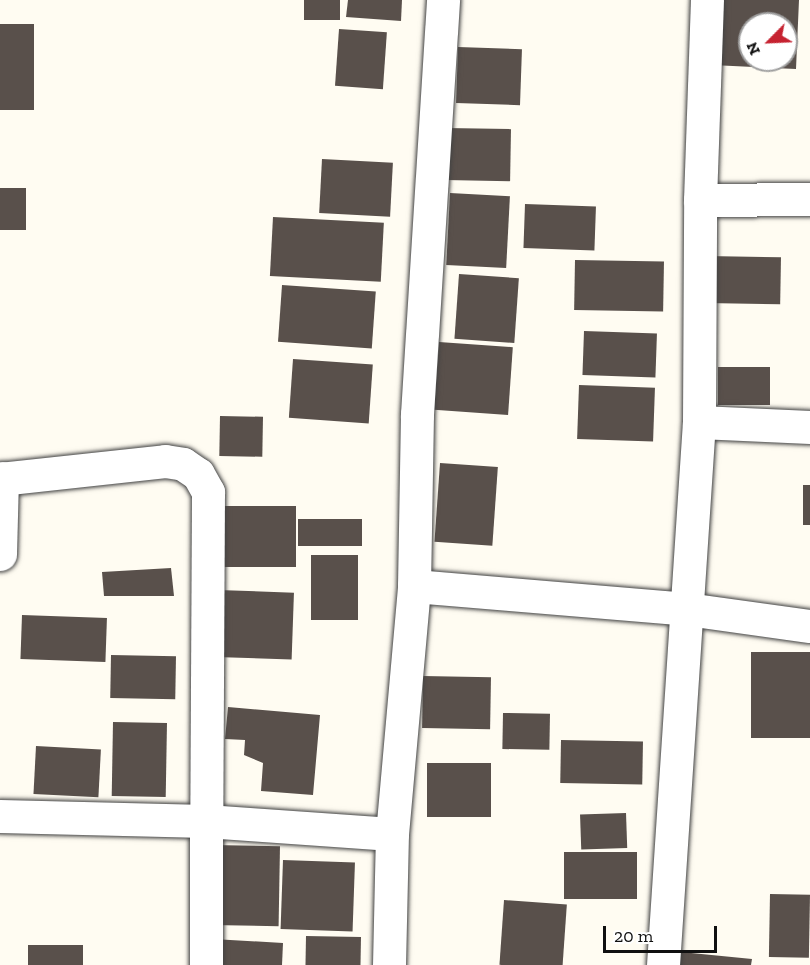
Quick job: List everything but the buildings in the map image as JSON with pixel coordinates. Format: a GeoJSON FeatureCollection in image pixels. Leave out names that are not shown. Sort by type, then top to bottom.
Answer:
{"type":"FeatureCollection","features":[{"type":"Feature","properties":{"kind":"street"},"geometry":{"type":"LineString","coordinates":[[389,965],[392,834],[414,586],[417,414],[443,0]]}},
{"type":"Feature","properties":{"kind":"street"},"geometry":{"type":"LineString","coordinates":[[663,965],[699,422],[700,200],[707,0]]}},
{"type":"Feature","properties":{"kind":"street"},"geometry":{"type":"LineString","coordinates":[[700,200],[810,199]]}},
{"type":"Feature","properties":{"kind":"street"},"geometry":{"type":"LineString","coordinates":[[699,422],[810,427]]}},
{"type":"Feature","properties":{"kind":"street"},"geometry":{"type":"LineString","coordinates":[[0,554],[1,478],[165,461],[198,474],[208,492],[206,965]]}},
{"type":"Feature","properties":{"kind":"street"},"geometry":{"type":"LineString","coordinates":[[414,586],[687,609],[810,626]]}},
{"type":"Feature","properties":{"kind":"street"},"geometry":{"type":"LineString","coordinates":[[0,816],[206,821],[392,834]]}}]}
